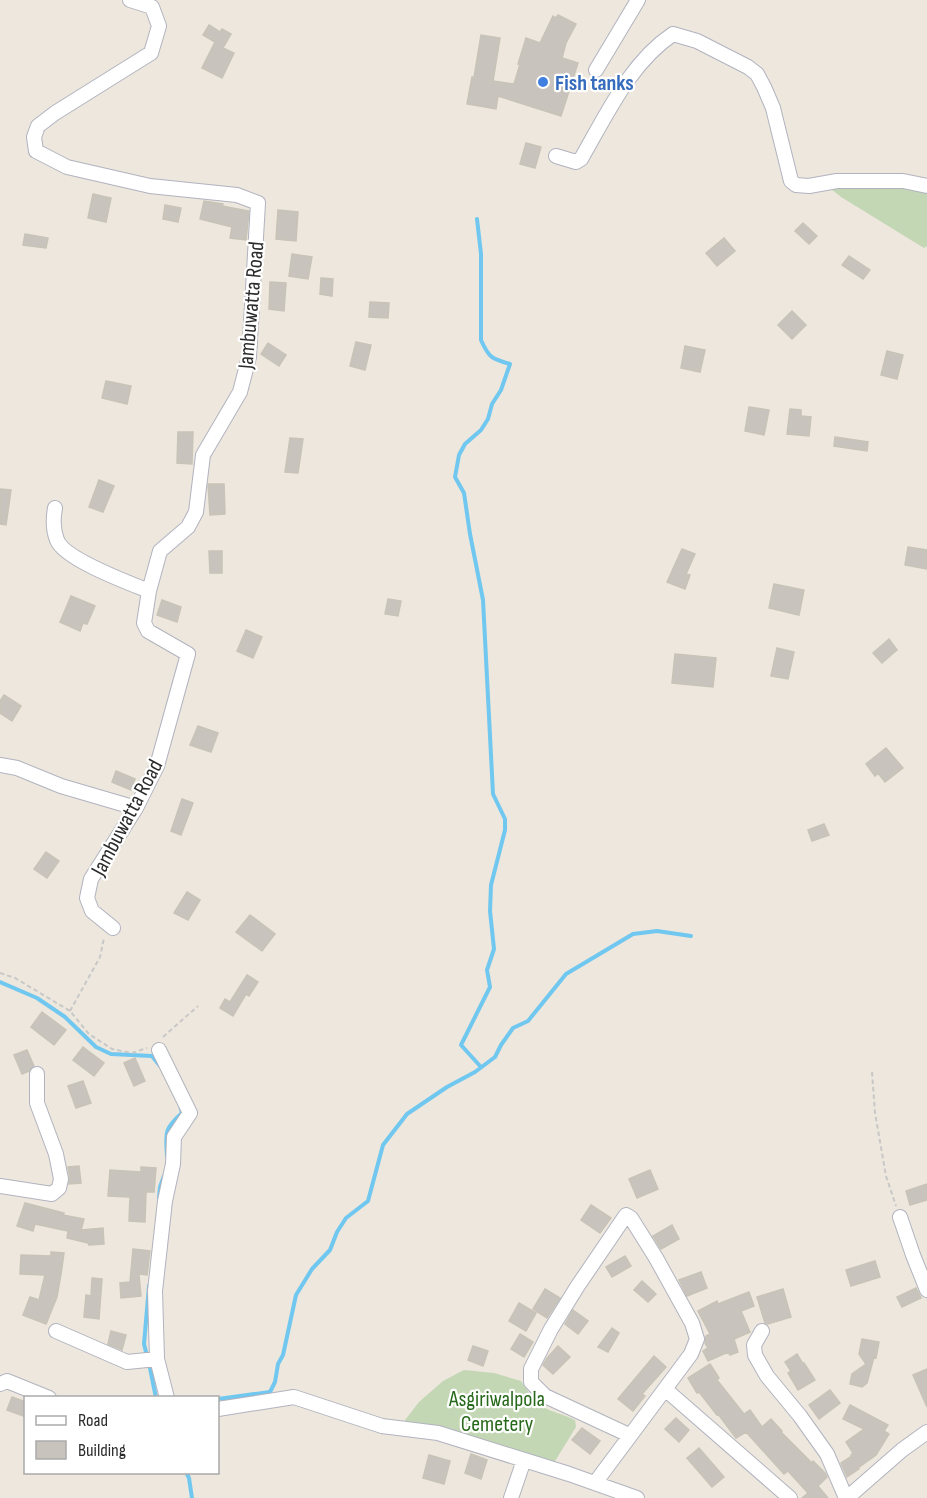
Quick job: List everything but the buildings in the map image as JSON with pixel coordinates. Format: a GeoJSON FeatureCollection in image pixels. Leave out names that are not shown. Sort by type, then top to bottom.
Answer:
{"type":"FeatureCollection","features":[{"type":"Feature","properties":{"kind":"street","name":"Jambuwatta Road"},"geometry":{"type":"LineString","coordinates":[[110,926],[92,911],[87,898],[91,879],[136,808],[157,766],[188,654],[148,631],[144,622],[149,591],[160,551],[188,527],[196,512],[203,455],[240,392],[249,357],[258,203],[237,195],[150,186],[67,167],[36,151],[34,137],[38,126],[55,112],[151,53],[159,26],[154,4],[130,0]]}},
{"type":"Feature","properties":{"kind":"street"},"geometry":{"type":"LineString","coordinates":[[596,70],[638,0]]}},
{"type":"Feature","properties":{"kind":"street"},"geometry":{"type":"LineString","coordinates":[[556,156],[576,162],[581,159],[637,66],[659,43],[673,34],[697,41],[748,67],[757,75],[773,108],[791,181],[796,185],[809,186],[837,181],[903,181],[927,186]]}},
{"type":"Feature","properties":{"kind":"street"},"geometry":{"type":"LineString","coordinates":[[55,508],[53,520],[57,542],[67,554],[149,591]]}},
{"type":"Feature","properties":{"kind":"street"},"geometry":{"type":"LineString","coordinates":[[0,765],[17,768],[61,786],[136,808]]}},
{"type":"Feature","properties":{"kind":"street"},"geometry":{"type":"LineString","coordinates":[[157,1048],[190,1113],[174,1137],[173,1164],[165,1201],[155,1291],[157,1359],[166,1396]]}},
{"type":"Feature","properties":{"kind":"street"},"geometry":{"type":"LineString","coordinates":[[0,1186],[52,1194],[59,1188],[61,1179],[56,1154],[37,1103],[37,1074]]}},
{"type":"Feature","properties":{"kind":"street"},"geometry":{"type":"LineString","coordinates":[[595,1483],[691,1354],[697,1339],[692,1323],[656,1258],[631,1218],[626,1215],[551,1329],[531,1369],[531,1382],[545,1396],[629,1435]]}},
{"type":"Feature","properties":{"kind":"street"},"geometry":{"type":"LineString","coordinates":[[900,1217],[912,1255],[927,1290]]}},
{"type":"Feature","properties":{"kind":"street"},"geometry":{"type":"LineString","coordinates":[[56,1331],[127,1362],[157,1359]]}},
{"type":"Feature","properties":{"kind":"street"},"geometry":{"type":"LineString","coordinates":[[762,1331],[754,1345],[755,1355],[767,1376],[800,1416],[826,1454],[847,1498],[902,1450],[927,1432]]}},
{"type":"Feature","properties":{"kind":"street"},"geometry":{"type":"LineString","coordinates":[[0,1383],[7,1381],[44,1396]]}},
{"type":"Feature","properties":{"kind":"street"},"geometry":{"type":"LineString","coordinates":[[665,1389],[790,1498]]}},
{"type":"Feature","properties":{"kind":"street"},"geometry":{"type":"LineString","coordinates":[[219,1409],[294,1397],[382,1426],[438,1433],[637,1498]]}},
{"type":"Feature","properties":{"kind":"street"},"geometry":{"type":"LineString","coordinates":[[511,1498],[524,1460]]}},
{"type":"Feature","properties":{"kind":"path"},"geometry":{"type":"LineString","coordinates":[[70,1011],[100,957],[110,926]]}},
{"type":"Feature","properties":{"kind":"path"},"geometry":{"type":"LineString","coordinates":[[0,973],[15,978],[70,1011],[89,1034],[112,1049],[132,1053],[157,1048],[198,1006]]}},
{"type":"Feature","properties":{"kind":"path"},"geometry":{"type":"LineString","coordinates":[[872,1072],[875,1113],[886,1176],[900,1217]]}},
{"type":"Feature","properties":{"kind":"green space"},"geometry":{"type":"Polygon","coordinates":[[[834,186],[869,186],[927,193],[927,246],[924,248],[841,197],[831,189],[834,186]]]}},
{"type":"Feature","properties":{"kind":"green space","name":"Asgiriwalpola Cemetery"},"geometry":{"type":"Polygon","coordinates":[[[464,1370],[494,1373],[521,1381],[543,1407],[575,1420],[576,1427],[552,1466],[406,1425],[405,1420],[419,1402],[443,1381],[464,1370]]]}},
{"type":"Feature","properties":{"kind":"waterway"},"geometry":{"type":"LineString","coordinates":[[477,219],[481,254],[481,340],[492,357],[510,364],[501,390],[492,404],[488,419],[481,430],[465,444],[459,455],[455,477],[464,493],[483,600],[493,794],[505,819],[505,830],[491,885],[490,911],[494,949],[487,970],[490,987],[461,1045],[481,1067]]}},
{"type":"Feature","properties":{"kind":"waterway"},"geometry":{"type":"LineString","coordinates":[[219,1399],[270,1392],[283,1355],[296,1295],[312,1269],[330,1250],[346,1218],[368,1201],[383,1145],[407,1114],[495,1057],[513,1028],[528,1021],[566,974],[633,934],[657,931],[691,936]]}},
{"type":"Feature","properties":{"kind":"waterway"},"geometry":{"type":"LineString","coordinates":[[0,982],[37,998],[65,1017],[96,1047],[111,1054],[152,1056],[160,1066]]}},
{"type":"Feature","properties":{"kind":"waterway"},"geometry":{"type":"LineString","coordinates":[[167,1157],[167,1132],[182,1113],[180,1105]]}},
{"type":"Feature","properties":{"kind":"waterway"},"geometry":{"type":"LineString","coordinates":[[159,1198],[164,1176]]}},
{"type":"Feature","properties":{"kind":"waterway"},"geometry":{"type":"LineString","coordinates":[[147,1356],[144,1344],[149,1286]]}},
{"type":"Feature","properties":{"kind":"waterway"},"geometry":{"type":"LineString","coordinates":[[149,1363],[156,1396]]}},
{"type":"Feature","properties":{"kind":"waterway"},"geometry":{"type":"LineString","coordinates":[[187,1474],[192,1498]]}},
{"type":"Feature","properties":{"kind":"place","name":"Fish tanks"},"geometry":{"type":"Point","coordinates":[543,82]}}]}
